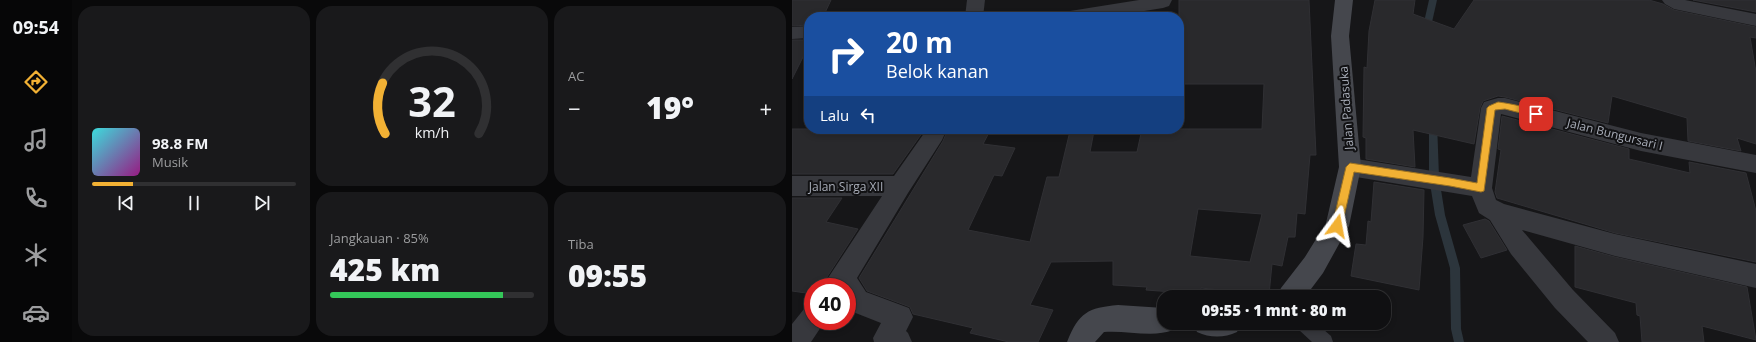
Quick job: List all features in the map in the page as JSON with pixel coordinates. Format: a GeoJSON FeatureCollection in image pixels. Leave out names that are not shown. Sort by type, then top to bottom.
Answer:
{"type":"FeatureCollection","features":[{"type":"Feature","properties":{"kind":"street"},"geometry":{"type":"LineString","coordinates":[[975,12],[976,0]]}},
{"type":"Feature","properties":{"kind":"street"},"geometry":{"type":"LineString","coordinates":[[1101,12],[1162,2],[1163,0]]}},
{"type":"Feature","properties":{"kind":"street","name":"Jalan Padasuka"},"geometry":{"type":"LineString","coordinates":[[1295,290],[1314,265],[1337,226],[1350,167],[1340,36],[1344,0]]}},
{"type":"Feature","properties":{"kind":"street"},"geometry":{"type":"LineString","coordinates":[[1671,0],[1680,5],[1756,20]]}},
{"type":"Feature","properties":{"kind":"street"},"geometry":{"type":"LineString","coordinates":[[792,33],[804,32]]}},
{"type":"Feature","properties":{"kind":"street","name":"Jalan Bungursari I"},"geometry":{"type":"LineString","coordinates":[[1606,342],[1564,299],[1518,246],[1498,213],[1487,206],[1481,188],[1492,108],[1505,106],[1641,142],[1756,164]]}},
{"type":"Feature","properties":{"kind":"street"},"geometry":{"type":"LineString","coordinates":[[843,278],[900,186],[935,134]]}},
{"type":"Feature","properties":{"kind":"street"},"geometry":{"type":"LineString","coordinates":[[1350,167],[1481,188]]}},
{"type":"Feature","properties":{"kind":"street","name":"Jalan Sirga XII"},"geometry":{"type":"LineString","coordinates":[[792,186],[900,186]]}},
{"type":"Feature","properties":{"kind":"street"},"geometry":{"type":"LineString","coordinates":[[1498,213],[1615,245],[1756,276]]}},
{"type":"Feature","properties":{"kind":"street"},"geometry":{"type":"LineString","coordinates":[[856,300],[900,317],[886,338],[899,342]]}},
{"type":"Feature","properties":{"kind":"street"},"geometry":{"type":"LineString","coordinates":[[1080,342],[1097,320],[1118,318],[1157,321]]}},
{"type":"Feature","properties":{"kind":"street"},"geometry":{"type":"LineString","coordinates":[[795,342],[804,330]]}},
{"type":"Feature","properties":{"kind":"lane"},"geometry":{"type":"LineString","coordinates":[[1312,330],[1325,342]]}},
{"type":"Feature","properties":{"kind":"building"},"geometry":{"type":"Polygon","coordinates":[[[792,0],[831,0],[825,12],[804,12],[804,25],[792,26],[792,0]]]}},
{"type":"Feature","properties":{"kind":"building"},"geometry":{"type":"Polygon","coordinates":[[[1179,0],[1309,0],[1316,155],[1310,155],[1305,214],[1297,213],[1295,237],[1288,237],[1282,266],[1272,264],[1269,290],[1220,290],[1201,288],[1201,290],[1146,290],[1147,287],[1113,285],[1113,261],[1051,262],[1030,305],[1053,310],[1038,342],[1009,342],[970,333],[973,328],[913,314],[910,307],[867,291],[859,278],[946,134],[988,134],[983,144],[1015,148],[1002,176],[994,175],[968,230],[1030,242],[1047,177],[1059,177],[1069,134],[1093,134],[1090,152],[1137,152],[1141,134],[1184,134],[1184,129],[1262,129],[1264,84],[1184,84],[1184,12],[1179,12],[1179,0]],[[1198,209],[1190,256],[1250,262],[1262,214],[1198,209]]]}},
{"type":"Feature","properties":{"kind":"building"},"geometry":{"type":"Polygon","coordinates":[[[1375,0],[1415,0],[1413,14],[1454,29],[1474,0],[1649,0],[1663,4],[1674,10],[1756,27],[1756,38],[1750,37],[1756,72],[1756,144],[1737,138],[1741,151],[1688,141],[1687,118],[1612,96],[1608,123],[1498,96],[1483,101],[1480,108],[1474,144],[1413,130],[1415,167],[1366,159],[1366,138],[1363,137],[1364,67],[1367,68],[1369,31],[1375,0]]]}},
{"type":"Feature","properties":{"kind":"building"},"geometry":{"type":"Polygon","coordinates":[[[1693,0],[1756,0],[1756,12],[1693,0]]]}},
{"type":"Feature","properties":{"kind":"building"},"geometry":{"type":"Polygon","coordinates":[[[792,40],[804,40],[804,55],[792,79],[792,40]]]}},
{"type":"Feature","properties":{"kind":"building"},"geometry":{"type":"Polygon","coordinates":[[[1502,116],[1629,149],[1629,159],[1690,173],[1689,162],[1746,173],[1756,211],[1756,262],[1615,233],[1497,198],[1495,192],[1501,150],[1498,149],[1502,116]]]}},
{"type":"Feature","properties":{"kind":"building"},"geometry":{"type":"Polygon","coordinates":[[[792,129],[804,129],[804,134],[921,134],[893,174],[792,174],[792,129]]]}},
{"type":"Feature","properties":{"kind":"building"},"geometry":{"type":"Polygon","coordinates":[[[1374,182],[1424,190],[1423,237],[1419,290],[1351,276],[1356,244],[1366,245],[1368,221],[1371,222],[1374,182]]]}},
{"type":"Feature","properties":{"kind":"building"},"geometry":{"type":"Polygon","coordinates":[[[792,198],[842,198],[826,222],[858,229],[827,278],[804,278],[804,293],[792,291],[792,198]]]}},
{"type":"Feature","properties":{"kind":"building"},"geometry":{"type":"Polygon","coordinates":[[[1485,219],[1489,221],[1507,250],[1481,258],[1463,225],[1485,219]]]}},
{"type":"Feature","properties":{"kind":"building"},"geometry":{"type":"Polygon","coordinates":[[[1575,246],[1615,257],[1747,287],[1756,340],[1702,326],[1704,342],[1642,342],[1640,316],[1637,315],[1636,303],[1575,287],[1575,246]]]}},
{"type":"Feature","properties":{"kind":"waterway"},"geometry":{"type":"LineString","coordinates":[[1426,31],[1433,0]]}},
{"type":"Feature","properties":{"kind":"waterway"},"geometry":{"type":"LineString","coordinates":[[1433,122],[1434,177],[1440,215],[1455,268],[1456,329],[1459,342]]}},
{"type":"Feature","properties":{"kind":"route"},"geometry":{"type":"LineString","coordinates":[[1337,226],[1350,167],[1481,188],[1492,108],[1505,106],[1536,114]]}}]}
